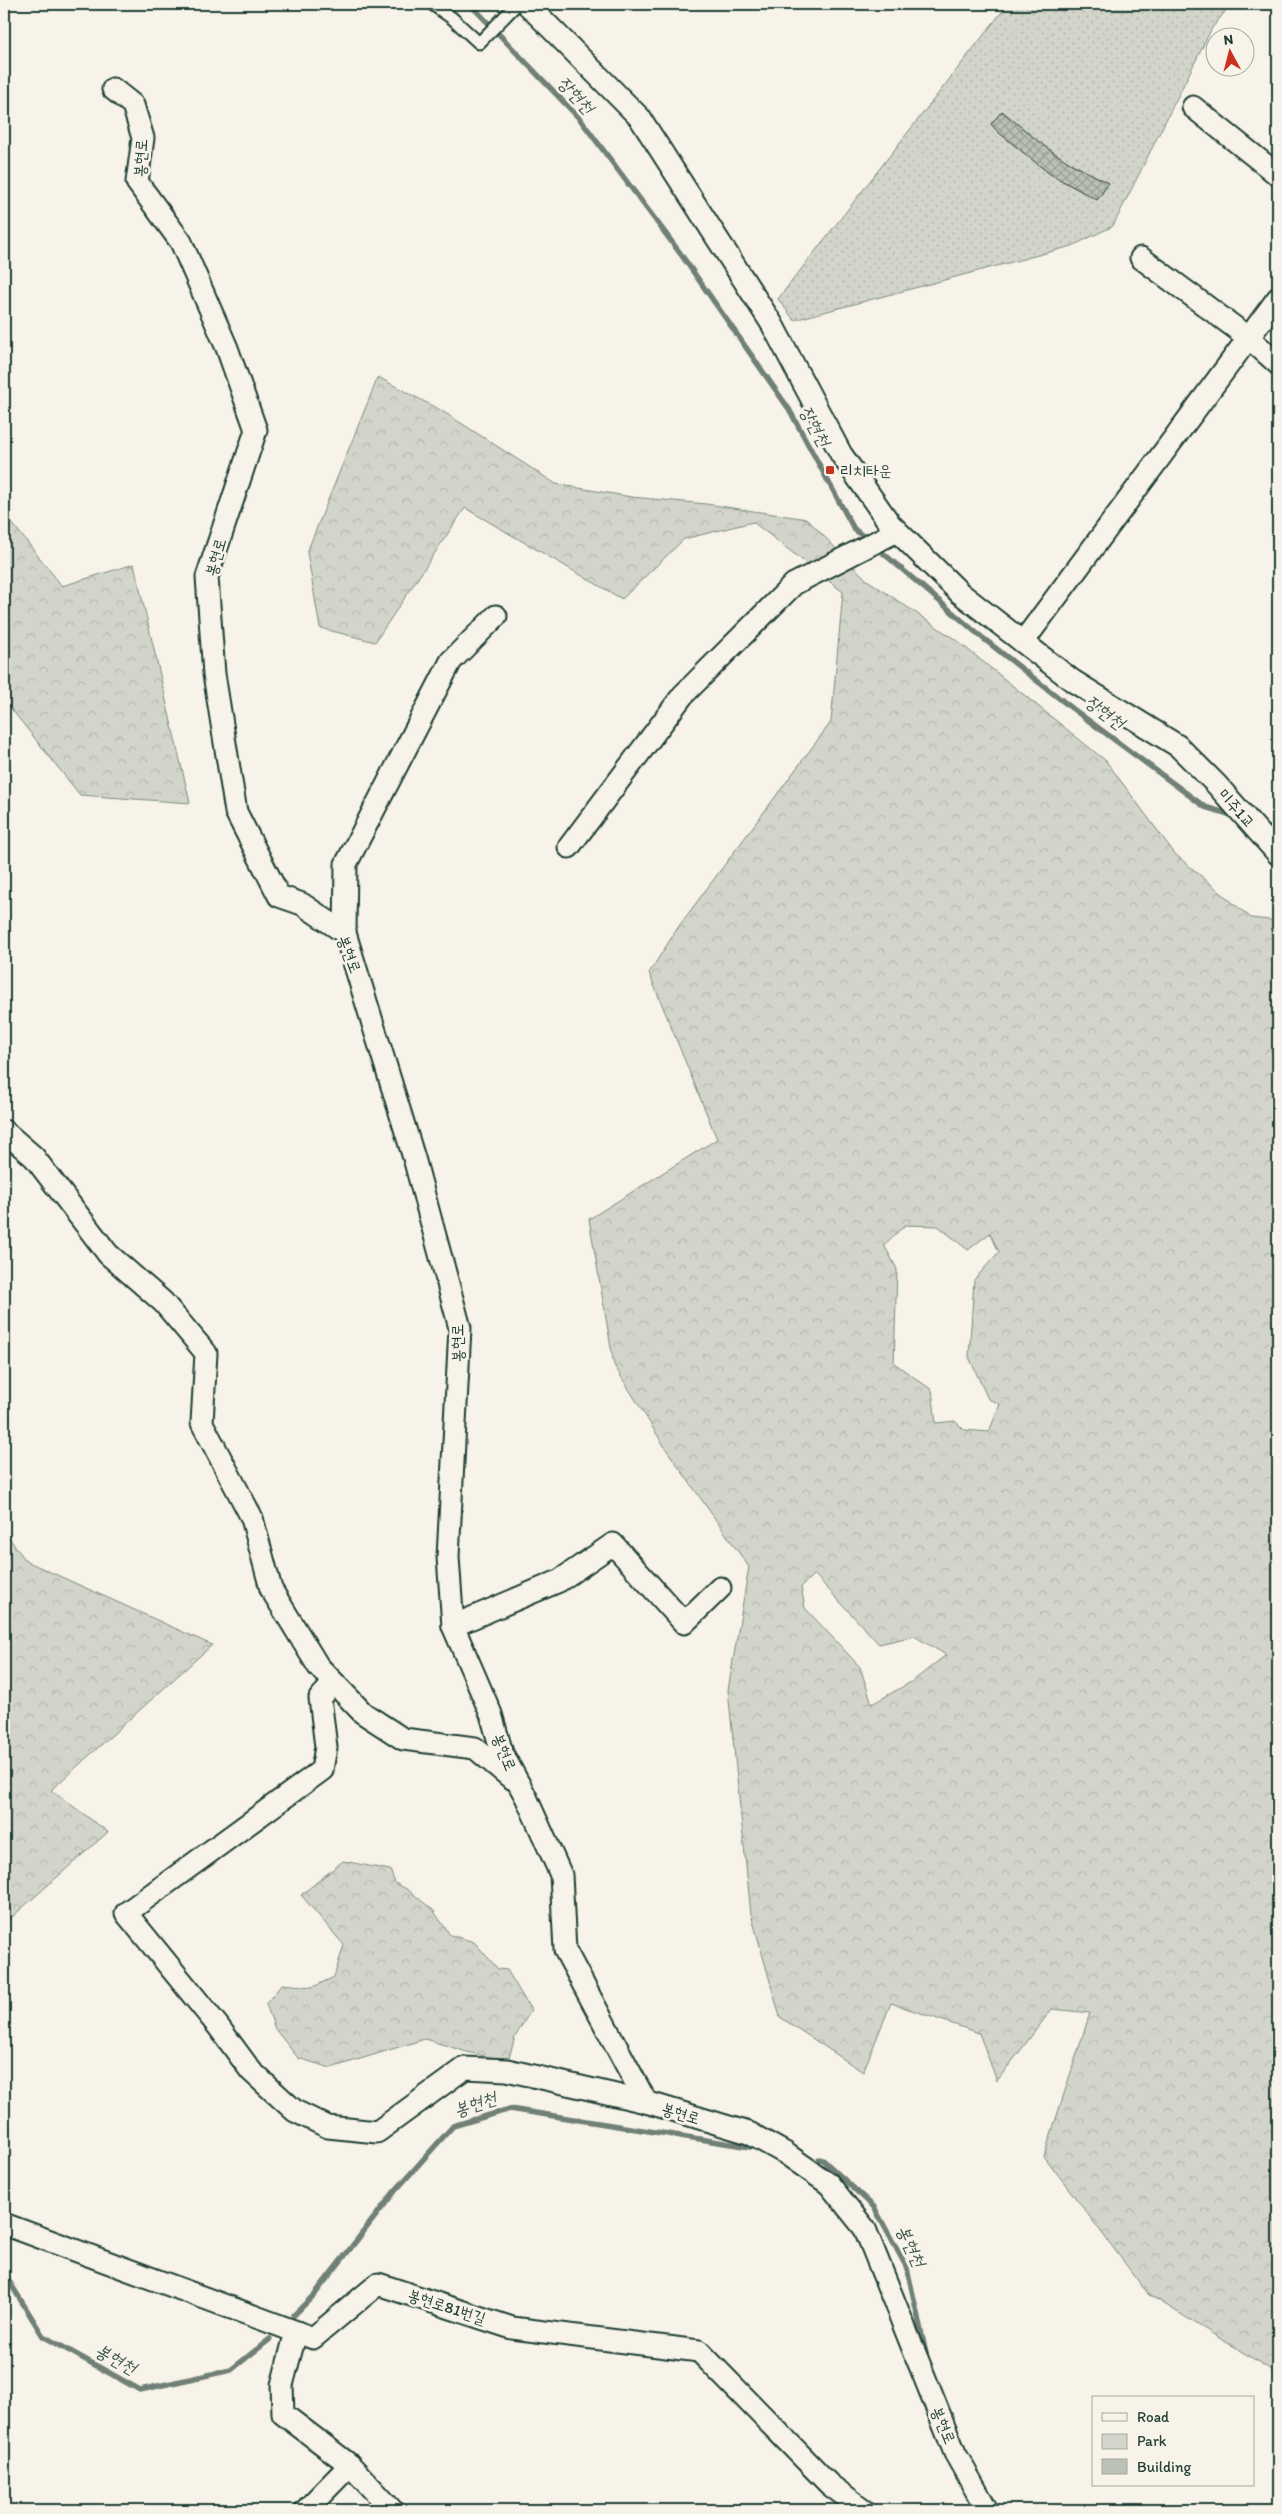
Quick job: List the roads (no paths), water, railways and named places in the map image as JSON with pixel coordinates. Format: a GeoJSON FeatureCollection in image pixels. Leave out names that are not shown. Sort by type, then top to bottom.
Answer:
{"type":"FeatureCollection","features":[{"type":"Feature","properties":{"kind":"street","name":"미주1교"},"geometry":{"type":"LineString","coordinates":[[518,6],[640,118],[772,324],[841,454],[891,534],[960,593],[1073,681],[1178,746],[1216,784],[1278,854]]}},
{"type":"Feature","properties":{"kind":"street","name":"봉현로"},"geometry":{"type":"LineString","coordinates":[[113,89],[133,105],[143,138],[137,182],[181,242],[227,348],[256,430],[207,577],[214,674],[236,812],[279,896],[302,904],[345,933],[414,1158],[460,1328],[448,1557],[452,1626],[491,1714],[502,1753],[519,1784],[561,1875],[565,1950],[646,2102],[749,2133],[785,2154],[828,2184],[865,2229],[952,2444],[987,2510]]}},
{"type":"Feature","properties":{"kind":"street"},"geometry":{"type":"LineString","coordinates":[[1194,107],[1278,175]]}},
{"type":"Feature","properties":{"kind":"street"},"geometry":{"type":"LineString","coordinates":[[1141,258],[1249,338],[1278,364]]}},
{"type":"Feature","properties":{"kind":"street"},"geometry":{"type":"LineString","coordinates":[[1023,642],[1278,298]]}},
{"type":"Feature","properties":{"kind":"street"},"geometry":{"type":"LineString","coordinates":[[570,847],[683,695],[794,584],[891,534]]}},
{"type":"Feature","properties":{"kind":"street"},"geometry":{"type":"LineString","coordinates":[[345,933],[346,864],[451,661],[496,616]]}},
{"type":"Feature","properties":{"kind":"street"},"geometry":{"type":"LineString","coordinates":[[4,1131],[34,1157],[108,1254],[163,1302],[206,1354],[202,1423],[252,1518],[271,1589],[318,1666],[363,1713],[403,1739],[475,1748],[519,1784]]}},
{"type":"Feature","properties":{"kind":"street"},"geometry":{"type":"LineString","coordinates":[[452,1626],[559,1581],[613,1544],[684,1623],[720,1588]]}},
{"type":"Feature","properties":{"kind":"street"},"geometry":{"type":"LineString","coordinates":[[334,1683],[320,1698],[326,1748],[322,1770],[126,1913],[218,2026],[251,2071],[295,2111],[328,2127],[377,2132],[465,2068],[507,2070],[646,2102]]}},
{"type":"Feature","properties":{"kind":"street","name":"봉현로81번길"},"geometry":{"type":"LineString","coordinates":[[4,2224],[313,2338],[378,2284],[512,2328],[699,2351],[830,2485],[864,2510]]}},
{"type":"Feature","properties":{"kind":"street"},"geometry":{"type":"LineString","coordinates":[[296,2332],[282,2385],[283,2414],[350,2465],[392,2510]]}},
{"type":"Feature","properties":{"kind":"street"},"geometry":{"type":"LineString","coordinates":[[306,2510],[350,2465]]}},
{"type":"Feature","properties":{"kind":"lane"},"geometry":{"type":"LineString","coordinates":[[432,4],[452,18],[480,44],[518,6]]}},
{"type":"Feature","properties":{"kind":"waterway","name":"장현천"},"geometry":{"type":"LineString","coordinates":[[470,4],[580,119],[680,253],[789,409],[854,529],[869,541]]}},
{"type":"Feature","properties":{"kind":"waterway","name":"장현천"},"geometry":{"type":"LineString","coordinates":[[876,547],[979,635],[1073,709],[1205,807],[1235,816]]}},
{"type":"Feature","properties":{"kind":"waterway","name":"장현천"},"geometry":{"type":"LineString","coordinates":[[1263,826],[1278,831]]}},
{"type":"Feature","properties":{"kind":"waterway","name":"봉현천"},"geometry":{"type":"LineString","coordinates":[[294,2315],[315,2294],[395,2191],[453,2126],[510,2109],[750,2147]]}},
{"type":"Feature","properties":{"kind":"waterway","name":"봉현천"},"geometry":{"type":"LineString","coordinates":[[819,2159],[823,2160],[874,2207],[907,2268],[927,2358]]}},
{"type":"Feature","properties":{"kind":"waterway","name":"봉현천"},"geometry":{"type":"LineString","coordinates":[[4,2273],[43,2336],[140,2390],[231,2370],[270,2339]]}},
{"type":"Feature","properties":{"kind":"place","name":"리치타운"},"geometry":{"type":"Point","coordinates":[830,470]}}]}
